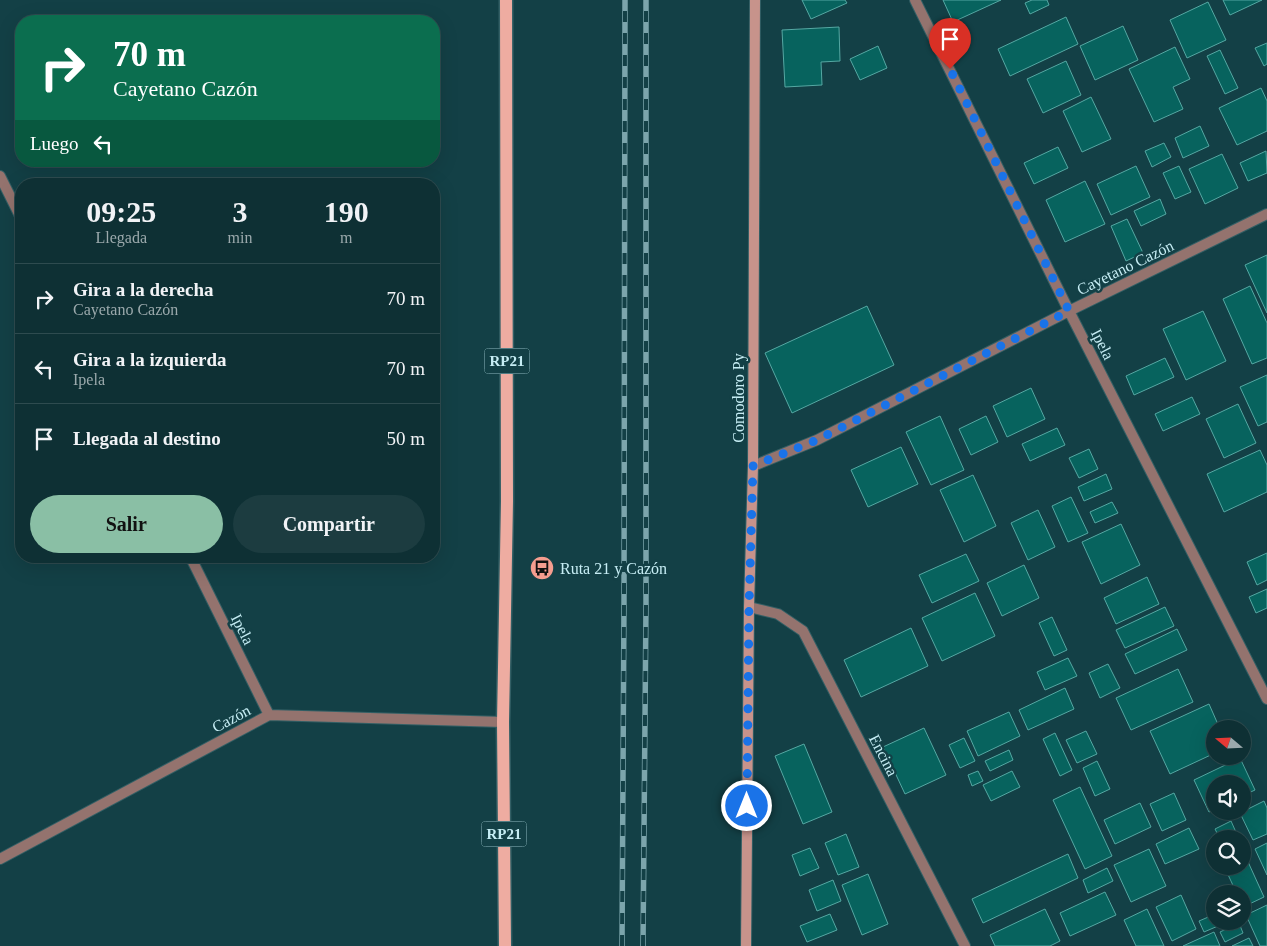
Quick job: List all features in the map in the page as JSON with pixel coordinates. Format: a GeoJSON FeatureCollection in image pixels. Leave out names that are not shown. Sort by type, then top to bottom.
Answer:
{"type":"FeatureCollection","features":[{"type":"Feature","properties":{"kind":"main road","name":"RP21"},"geometry":{"type":"LineString","coordinates":[[505,946],[503,722],[507,501],[506,0]]}},
{"type":"Feature","properties":{"kind":"street","name":"Comodoro Py"},"geometry":{"type":"LineString","coordinates":[[746,946],[749,607],[753,466],[755,0]]}},
{"type":"Feature","properties":{"kind":"street","name":"Ipela"},"geometry":{"type":"LineString","coordinates":[[915,0],[1069,311],[1267,699]]}},
{"type":"Feature","properties":{"kind":"street"},"geometry":{"type":"LineString","coordinates":[[0,176],[15,206]]}},
{"type":"Feature","properties":{"kind":"street","name":"Cayetano Cazón"},"geometry":{"type":"LineString","coordinates":[[753,466],[817,440],[1069,311],[1267,214]]}},
{"type":"Feature","properties":{"kind":"street","name":"Ipela"},"geometry":{"type":"LineString","coordinates":[[193,563],[269,715]]}},
{"type":"Feature","properties":{"kind":"street","name":"Encina"},"geometry":{"type":"LineString","coordinates":[[749,607],[778,614],[803,631],[965,946]]}},
{"type":"Feature","properties":{"kind":"street","name":"Cazón"},"geometry":{"type":"LineString","coordinates":[[0,859],[269,715],[503,722]]}},
{"type":"Feature","properties":{"kind":"building"},"geometry":{"type":"Polygon","coordinates":[[[802,0],[845,0],[847,3],[811,19],[802,0]]]}},
{"type":"Feature","properties":{"kind":"building"},"geometry":{"type":"Polygon","coordinates":[[[943,0],[1001,0],[953,22],[943,0]]]}},
{"type":"Feature","properties":{"kind":"building"},"geometry":{"type":"Polygon","coordinates":[[[1032,0],[1047,0],[1049,5],[1030,14],[1025,3],[1032,0]]]}},
{"type":"Feature","properties":{"kind":"building"},"geometry":{"type":"Polygon","coordinates":[[[1223,0],[1262,0],[1230,15],[1223,0]]]}},
{"type":"Feature","properties":{"kind":"building"},"geometry":{"type":"Polygon","coordinates":[[[1208,2],[1226,40],[1187,58],[1170,20],[1208,2]]]}},
{"type":"Feature","properties":{"kind":"building"},"geometry":{"type":"Polygon","coordinates":[[[1066,17],[1078,44],[1010,76],[998,49],[1066,17]]]}},
{"type":"Feature","properties":{"kind":"building"},"geometry":{"type":"Polygon","coordinates":[[[1123,26],[1138,60],[1095,80],[1080,46],[1123,26]]]}},
{"type":"Feature","properties":{"kind":"building"},"geometry":{"type":"Polygon","coordinates":[[[839,27],[840,61],[821,62],[822,85],[785,87],[782,30],[839,27]]]}},
{"type":"Feature","properties":{"kind":"building"},"geometry":{"type":"Polygon","coordinates":[[[1267,43],[1267,64],[1264,66],[1255,48],[1267,43]]]}},
{"type":"Feature","properties":{"kind":"building"},"geometry":{"type":"Polygon","coordinates":[[[878,46],[887,68],[860,80],[850,59],[878,46]]]}},
{"type":"Feature","properties":{"kind":"building"},"geometry":{"type":"Polygon","coordinates":[[[1175,47],[1190,79],[1173,87],[1183,109],[1154,122],[1129,69],[1175,47]]]}},
{"type":"Feature","properties":{"kind":"building"},"geometry":{"type":"Polygon","coordinates":[[[1220,50],[1238,88],[1225,94],[1207,56],[1220,50]]]}},
{"type":"Feature","properties":{"kind":"building"},"geometry":{"type":"Polygon","coordinates":[[[1066,61],[1081,95],[1043,113],[1027,79],[1066,61]]]}},
{"type":"Feature","properties":{"kind":"building"},"geometry":{"type":"Polygon","coordinates":[[[1261,88],[1267,101],[1267,131],[1237,145],[1219,108],[1261,88]]]}},
{"type":"Feature","properties":{"kind":"building"},"geometry":{"type":"Polygon","coordinates":[[[1091,97],[1111,139],[1082,152],[1063,111],[1091,97]]]}},
{"type":"Feature","properties":{"kind":"building"},"geometry":{"type":"Polygon","coordinates":[[[1200,126],[1209,146],[1183,158],[1175,138],[1200,126]]]}},
{"type":"Feature","properties":{"kind":"building"},"geometry":{"type":"Polygon","coordinates":[[[1164,143],[1171,157],[1152,167],[1145,151],[1164,143]]]}},
{"type":"Feature","properties":{"kind":"building"},"geometry":{"type":"Polygon","coordinates":[[[1058,147],[1068,168],[1034,184],[1024,163],[1058,147]]]}},
{"type":"Feature","properties":{"kind":"building"},"geometry":{"type":"Polygon","coordinates":[[[1266,151],[1267,173],[1248,181],[1240,163],[1266,151]]]}},
{"type":"Feature","properties":{"kind":"building"},"geometry":{"type":"Polygon","coordinates":[[[1222,154],[1238,188],[1205,204],[1189,169],[1222,154]]]}},
{"type":"Feature","properties":{"kind":"building"},"geometry":{"type":"Polygon","coordinates":[[[1136,166],[1150,197],[1111,215],[1097,184],[1136,166]]]}},
{"type":"Feature","properties":{"kind":"building"},"geometry":{"type":"Polygon","coordinates":[[[1179,166],[1191,192],[1175,199],[1163,173],[1179,166]]]}},
{"type":"Feature","properties":{"kind":"building"},"geometry":{"type":"Polygon","coordinates":[[[1085,181],[1105,224],[1065,242],[1046,200],[1085,181]]]}},
{"type":"Feature","properties":{"kind":"building"},"geometry":{"type":"Polygon","coordinates":[[[1160,199],[1166,214],[1141,226],[1134,211],[1160,199]]]}},
{"type":"Feature","properties":{"kind":"building"},"geometry":{"type":"Polygon","coordinates":[[[1127,219],[1143,253],[1126,261],[1111,226],[1127,219]]]}},
{"type":"Feature","properties":{"kind":"building"},"geometry":{"type":"Polygon","coordinates":[[[1267,255],[1267,313],[1245,265],[1267,255]]]}},
{"type":"Feature","properties":{"kind":"building"},"geometry":{"type":"Polygon","coordinates":[[[1250,286],[1267,323],[1267,358],[1252,364],[1223,299],[1250,286]]]}},
{"type":"Feature","properties":{"kind":"building"},"geometry":{"type":"Polygon","coordinates":[[[867,306],[894,365],[792,413],[765,353],[867,306]]]}},
{"type":"Feature","properties":{"kind":"building"},"geometry":{"type":"Polygon","coordinates":[[[1203,311],[1226,361],[1186,380],[1163,329],[1203,311]]]}},
{"type":"Feature","properties":{"kind":"building"},"geometry":{"type":"Polygon","coordinates":[[[1165,358],[1174,377],[1134,395],[1126,376],[1165,358]]]}},
{"type":"Feature","properties":{"kind":"building"},"geometry":{"type":"Polygon","coordinates":[[[1267,375],[1267,422],[1258,426],[1240,387],[1267,375]]]}},
{"type":"Feature","properties":{"kind":"building"},"geometry":{"type":"Polygon","coordinates":[[[1031,388],[1045,419],[1007,437],[993,406],[1031,388]]]}},
{"type":"Feature","properties":{"kind":"building"},"geometry":{"type":"Polygon","coordinates":[[[1192,397],[1200,414],[1163,431],[1155,414],[1192,397]]]}},
{"type":"Feature","properties":{"kind":"building"},"geometry":{"type":"Polygon","coordinates":[[[1238,404],[1256,443],[1224,458],[1206,419],[1238,404]]]}},
{"type":"Feature","properties":{"kind":"building"},"geometry":{"type":"Polygon","coordinates":[[[940,416],[964,470],[931,485],[906,432],[940,416]]]}},
{"type":"Feature","properties":{"kind":"building"},"geometry":{"type":"Polygon","coordinates":[[[986,416],[998,442],[971,455],[959,429],[986,416]]]}},
{"type":"Feature","properties":{"kind":"building"},"geometry":{"type":"Polygon","coordinates":[[[1057,428],[1065,445],[1030,461],[1022,444],[1057,428]]]}},
{"type":"Feature","properties":{"kind":"building"},"geometry":{"type":"Polygon","coordinates":[[[901,447],[918,484],[868,507],[851,470],[901,447]]]}},
{"type":"Feature","properties":{"kind":"building"},"geometry":{"type":"Polygon","coordinates":[[[1089,449],[1098,469],[1079,478],[1069,458],[1089,449]]]}},
{"type":"Feature","properties":{"kind":"building"},"geometry":{"type":"Polygon","coordinates":[[[1260,450],[1267,465],[1267,492],[1224,512],[1207,474],[1260,450]]]}},
{"type":"Feature","properties":{"kind":"building"},"geometry":{"type":"Polygon","coordinates":[[[1106,474],[1112,489],[1084,501],[1078,487],[1106,474]]]}},
{"type":"Feature","properties":{"kind":"building"},"geometry":{"type":"Polygon","coordinates":[[[973,475],[996,526],[964,542],[940,490],[973,475]]]}},
{"type":"Feature","properties":{"kind":"building"},"geometry":{"type":"Polygon","coordinates":[[[1071,497],[1088,533],[1068,542],[1052,506],[1071,497]]]}},
{"type":"Feature","properties":{"kind":"building"},"geometry":{"type":"Polygon","coordinates":[[[1112,502],[1118,513],[1095,523],[1090,512],[1112,502]]]}},
{"type":"Feature","properties":{"kind":"building"},"geometry":{"type":"Polygon","coordinates":[[[1038,510],[1055,547],[1028,560],[1011,523],[1038,510]]]}},
{"type":"Feature","properties":{"kind":"building"},"geometry":{"type":"Polygon","coordinates":[[[1121,524],[1140,565],[1101,584],[1082,542],[1121,524]]]}},
{"type":"Feature","properties":{"kind":"building"},"geometry":{"type":"Polygon","coordinates":[[[1267,553],[1267,580],[1257,585],[1247,562],[1267,553]]]}},
{"type":"Feature","properties":{"kind":"building"},"geometry":{"type":"Polygon","coordinates":[[[966,554],[979,581],[932,603],[919,575],[966,554]]]}},
{"type":"Feature","properties":{"kind":"building"},"geometry":{"type":"Polygon","coordinates":[[[1024,565],[1039,598],[1002,616],[987,583],[1024,565]]]}},
{"type":"Feature","properties":{"kind":"building"},"geometry":{"type":"Polygon","coordinates":[[[1147,577],[1159,604],[1116,624],[1104,598],[1147,577]]]}},
{"type":"Feature","properties":{"kind":"building"},"geometry":{"type":"Polygon","coordinates":[[[1267,589],[1267,608],[1256,613],[1249,597],[1267,589]]]}},
{"type":"Feature","properties":{"kind":"building"},"geometry":{"type":"Polygon","coordinates":[[[975,593],[995,636],[942,661],[922,618],[975,593]]]}},
{"type":"Feature","properties":{"kind":"building"},"geometry":{"type":"Polygon","coordinates":[[[1165,607],[1174,626],[1125,648],[1116,630],[1165,607]]]}},
{"type":"Feature","properties":{"kind":"building"},"geometry":{"type":"Polygon","coordinates":[[[1052,617],[1067,650],[1054,656],[1039,623],[1052,617]]]}},
{"type":"Feature","properties":{"kind":"building"},"geometry":{"type":"Polygon","coordinates":[[[911,628],[928,666],[861,697],[844,660],[911,628]]]}},
{"type":"Feature","properties":{"kind":"building"},"geometry":{"type":"Polygon","coordinates":[[[1177,629],[1187,650],[1135,674],[1125,654],[1177,629]]]}},
{"type":"Feature","properties":{"kind":"building"},"geometry":{"type":"Polygon","coordinates":[[[1068,658],[1077,676],[1045,690],[1037,672],[1068,658]]]}},
{"type":"Feature","properties":{"kind":"building"},"geometry":{"type":"Polygon","coordinates":[[[1108,664],[1120,688],[1100,698],[1089,673],[1108,664]]]}},
{"type":"Feature","properties":{"kind":"building"},"geometry":{"type":"Polygon","coordinates":[[[1178,669],[1193,702],[1131,730],[1116,698],[1178,669]]]}},
{"type":"Feature","properties":{"kind":"building"},"geometry":{"type":"Polygon","coordinates":[[[1065,688],[1074,709],[1028,730],[1019,710],[1065,688]]]}},
{"type":"Feature","properties":{"kind":"building"},"geometry":{"type":"Polygon","coordinates":[[[1209,704],[1216,720],[1206,720],[1206,757],[1170,774],[1150,731],[1209,704]]]}},
{"type":"Feature","properties":{"kind":"building"},"geometry":{"type":"Polygon","coordinates":[[[1009,712],[1020,736],[978,756],[967,731],[1009,712]]]}},
{"type":"Feature","properties":{"kind":"building"},"geometry":{"type":"Polygon","coordinates":[[[924,728],[946,775],[905,794],[883,747],[924,728]]]}},
{"type":"Feature","properties":{"kind":"building"},"geometry":{"type":"Polygon","coordinates":[[[1086,731],[1097,754],[1077,763],[1066,740],[1086,731]]]}},
{"type":"Feature","properties":{"kind":"building"},"geometry":{"type":"Polygon","coordinates":[[[1055,733],[1072,770],[1060,776],[1043,739],[1055,733]]]}},
{"type":"Feature","properties":{"kind":"building"},"geometry":{"type":"Polygon","coordinates":[[[964,738],[975,761],[960,768],[949,745],[964,738]]]}},
{"type":"Feature","properties":{"kind":"building"},"geometry":{"type":"Polygon","coordinates":[[[804,744],[832,812],[803,824],[775,756],[804,744]]]}},
{"type":"Feature","properties":{"kind":"building"},"geometry":{"type":"Polygon","coordinates":[[[1009,750],[1013,760],[990,771],[985,761],[1009,750]]]}},
{"type":"Feature","properties":{"kind":"building"},"geometry":{"type":"Polygon","coordinates":[[[1097,761],[1110,789],[1095,796],[1083,768],[1097,761]]]}},
{"type":"Feature","properties":{"kind":"building"},"geometry":{"type":"Polygon","coordinates":[[[1225,765],[1243,765],[1248,775],[1206,775],[1206,806],[1194,780],[1225,765]]]}},
{"type":"Feature","properties":{"kind":"building"},"geometry":{"type":"Polygon","coordinates":[[[978,771],[983,781],[972,786],[968,775],[978,771]]]}},
{"type":"Feature","properties":{"kind":"building"},"geometry":{"type":"Polygon","coordinates":[[[1012,771],[1020,787],[991,801],[983,785],[1012,771]]]}},
{"type":"Feature","properties":{"kind":"building"},"geometry":{"type":"Polygon","coordinates":[[[1251,781],[1255,790],[1251,792],[1251,781]]]}},
{"type":"Feature","properties":{"kind":"building"},"geometry":{"type":"Polygon","coordinates":[[[1080,787],[1112,856],[1085,869],[1053,800],[1080,787]]]}},
{"type":"Feature","properties":{"kind":"building"},"geometry":{"type":"Polygon","coordinates":[[[1174,793],[1186,820],[1162,831],[1150,804],[1174,793]]]}},
{"type":"Feature","properties":{"kind":"building"},"geometry":{"type":"Polygon","coordinates":[[[1264,801],[1267,808],[1267,834],[1253,840],[1251,830],[1248,830],[1243,820],[1251,820],[1251,808],[1264,801]]]}},
{"type":"Feature","properties":{"kind":"building"},"geometry":{"type":"Polygon","coordinates":[[[1140,803],[1151,827],[1115,844],[1104,820],[1140,803]]]}},
{"type":"Feature","properties":{"kind":"building"},"geometry":{"type":"Polygon","coordinates":[[[1231,821],[1235,830],[1216,830],[1231,821]]]}},
{"type":"Feature","properties":{"kind":"building"},"geometry":{"type":"Polygon","coordinates":[[[1189,828],[1199,849],[1165,864],[1156,844],[1189,828]]]}},
{"type":"Feature","properties":{"kind":"building"},"geometry":{"type":"Polygon","coordinates":[[[846,834],[859,867],[838,875],[825,843],[846,834]]]}},
{"type":"Feature","properties":{"kind":"building"},"geometry":{"type":"Polygon","coordinates":[[[1267,843],[1267,875],[1255,849],[1267,843]]]}},
{"type":"Feature","properties":{"kind":"building"},"geometry":{"type":"Polygon","coordinates":[[[810,848],[819,868],[800,876],[792,855],[810,848]]]}},
{"type":"Feature","properties":{"kind":"building"},"geometry":{"type":"Polygon","coordinates":[[[1149,849],[1166,886],[1131,902],[1114,865],[1149,849]]]}},
{"type":"Feature","properties":{"kind":"building"},"geometry":{"type":"Polygon","coordinates":[[[1068,854],[1078,878],[983,923],[972,899],[1068,854]]]}},
{"type":"Feature","properties":{"kind":"building"},"geometry":{"type":"Polygon","coordinates":[[[1107,868],[1113,881],[1088,893],[1083,880],[1107,868]]]}},
{"type":"Feature","properties":{"kind":"building"},"geometry":{"type":"Polygon","coordinates":[[[1251,868],[1264,897],[1251,903],[1251,885],[1233,885],[1228,875],[1251,875],[1251,868]]]}},
{"type":"Feature","properties":{"kind":"building"},"geometry":{"type":"Polygon","coordinates":[[[868,874],[888,924],[862,935],[842,885],[868,874]]]}},
{"type":"Feature","properties":{"kind":"building"},"geometry":{"type":"Polygon","coordinates":[[[833,880],[841,901],[817,911],[809,890],[833,880]]]}},
{"type":"Feature","properties":{"kind":"building"},"geometry":{"type":"Polygon","coordinates":[[[1105,892],[1116,915],[1070,936],[1060,913],[1105,892]]]}},
{"type":"Feature","properties":{"kind":"building"},"geometry":{"type":"Polygon","coordinates":[[[1181,895],[1196,929],[1172,941],[1156,907],[1181,895]]]}},
{"type":"Feature","properties":{"kind":"building"},"geometry":{"type":"Polygon","coordinates":[[[1267,905],[1267,946],[1260,946],[1251,926],[1251,913],[1267,905]]]}},
{"type":"Feature","properties":{"kind":"building"},"geometry":{"type":"Polygon","coordinates":[[[1045,909],[1060,941],[1050,946],[995,946],[990,935],[1045,909]]]}},
{"type":"Feature","properties":{"kind":"building"},"geometry":{"type":"Polygon","coordinates":[[[1147,909],[1164,946],[1136,946],[1124,920],[1147,909]]]}},
{"type":"Feature","properties":{"kind":"building"},"geometry":{"type":"Polygon","coordinates":[[[830,914],[837,930],[807,942],[800,926],[830,914]]]}},
{"type":"Feature","properties":{"kind":"building"},"geometry":{"type":"Polygon","coordinates":[[[1206,918],[1206,930],[1209,930],[1204,932],[1199,921],[1206,918]]]}},
{"type":"Feature","properties":{"kind":"building"},"geometry":{"type":"Polygon","coordinates":[[[1224,930],[1242,930],[1243,933],[1225,942],[1220,932],[1224,930]]]}},
{"type":"Feature","properties":{"kind":"building"},"geometry":{"type":"Polygon","coordinates":[[[1214,932],[1220,946],[1183,946],[1214,932]]]}},
{"type":"Feature","properties":{"kind":"building"},"geometry":{"type":"Polygon","coordinates":[[[1249,938],[1253,946],[1232,946],[1249,938]]]}},
{"type":"Feature","properties":{"kind":"railway"},"geometry":{"type":"LineString","coordinates":[[622,946],[625,0]]}},
{"type":"Feature","properties":{"kind":"railway"},"geometry":{"type":"LineString","coordinates":[[643,946],[646,605],[646,0]]}},
{"type":"Feature","properties":{"kind":"place","name":"Ruta 21 y Cazón"},"geometry":{"type":"Point","coordinates":[542,568]}},
{"type":"Feature","properties":{"kind":"route"},"geometry":{"type":"LineString","coordinates":[[747,806],[749,607],[753,466],[817,440],[1069,311],[950,69]]}}]}
